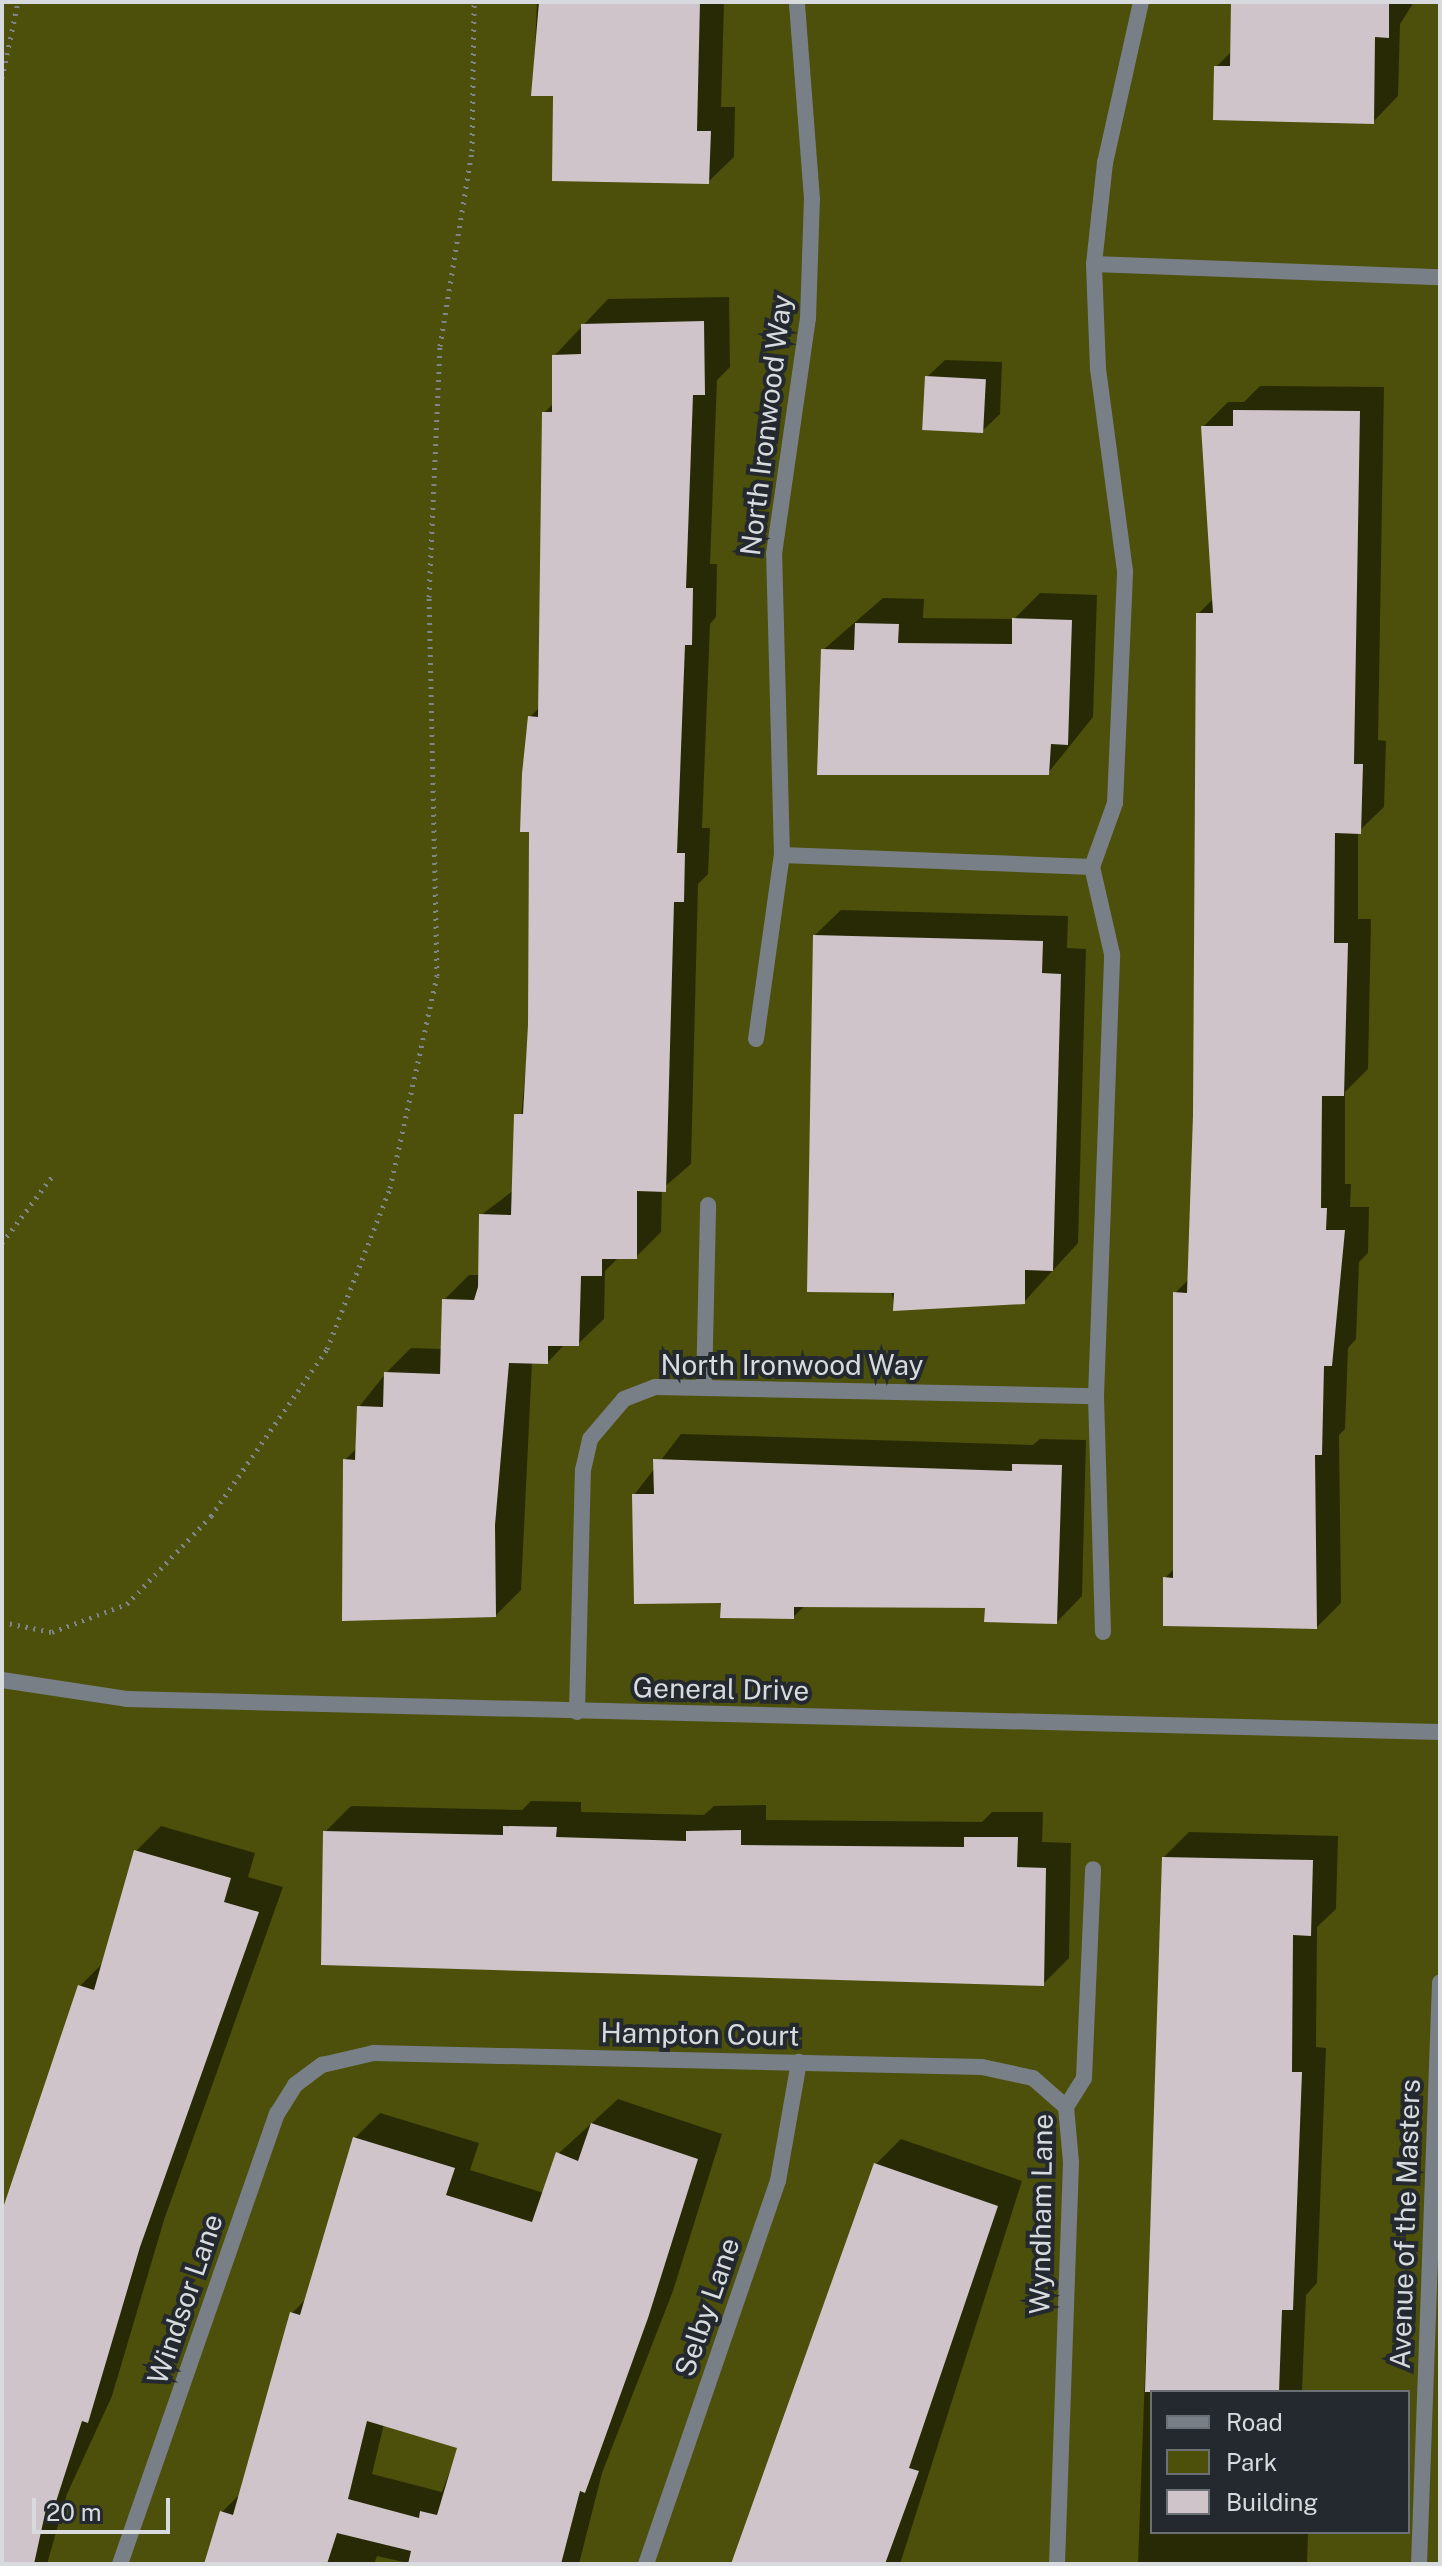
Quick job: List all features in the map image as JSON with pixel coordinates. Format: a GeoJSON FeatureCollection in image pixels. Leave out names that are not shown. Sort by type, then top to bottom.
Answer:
{"type":"FeatureCollection","features":[{"type":"Feature","properties":{"kind":"street","name":"North Ironwood Way"},"geometry":{"type":"LineString","coordinates":[[756,1039],[782,855],[774,554],[808,318],[812,199],[797,2]]}},
{"type":"Feature","properties":{"kind":"street"},"geometry":{"type":"LineString","coordinates":[[1103,1632],[1096,1396],[1112,954],[1092,867],[1115,803],[1125,571],[1098,369],[1094,264],[1105,163],[1141,2]]}},
{"type":"Feature","properties":{"kind":"street"},"geometry":{"type":"LineString","coordinates":[[1094,264],[1440,277]]}},
{"type":"Feature","properties":{"kind":"street"},"geometry":{"type":"LineString","coordinates":[[782,855],[1092,867]]}},
{"type":"Feature","properties":{"kind":"street"},"geometry":{"type":"LineString","coordinates":[[704,1388],[708,1205]]}},
{"type":"Feature","properties":{"kind":"street","name":"North Ironwood Way"},"geometry":{"type":"LineString","coordinates":[[577,1712],[583,1470],[590,1439],[624,1399],[656,1387],[1096,1396]]}},
{"type":"Feature","properties":{"kind":"street","name":"General Drive"},"geometry":{"type":"LineString","coordinates":[[2,1680],[127,1699],[1440,1732]]}},
{"type":"Feature","properties":{"kind":"street","name":"Wyndham Lane"},"geometry":{"type":"LineString","coordinates":[[1057,2564],[1071,2162],[1066,2107],[1084,2078],[1093,1869]]}},
{"type":"Feature","properties":{"kind":"street","name":"Avenue of the Masters"},"geometry":{"type":"LineString","coordinates":[[1419,2564],[1440,1982]]}},
{"type":"Feature","properties":{"kind":"street","name":"Hampton Court"},"geometry":{"type":"LineString","coordinates":[[322,2065],[374,2053],[982,2067],[1033,2078],[1066,2107]]}},
{"type":"Feature","properties":{"kind":"street","name":"Selby Lane"},"geometry":{"type":"LineString","coordinates":[[646,2564],[778,2181],[799,2062]]}},
{"type":"Feature","properties":{"kind":"street","name":"Windsor Lane"},"geometry":{"type":"LineString","coordinates":[[120,2564],[277,2114],[295,2085],[322,2065]]}},
{"type":"Feature","properties":{"kind":"path"},"geometry":{"type":"LineString","coordinates":[[2,78],[18,2]]}},
{"type":"Feature","properties":{"kind":"path"},"geometry":{"type":"LineString","coordinates":[[2,1622],[52,1632],[127,1604],[211,1516],[327,1349],[390,1188],[437,976],[429,597],[440,346],[472,151],[474,2]]}},
{"type":"Feature","properties":{"kind":"path"},"geometry":{"type":"LineString","coordinates":[[2,1243],[54,1174]]}},
{"type":"Feature","properties":{"kind":"green space"},"geometry":{"type":"Polygon","coordinates":[[[2,2],[1440,2],[1440,2564],[2,2564],[2,2]]]}},
{"type":"Feature","properties":{"kind":"building"},"geometry":{"type":"Polygon","coordinates":[[[539,2],[700,2],[697,131],[711,131],[709,184],[552,181],[553,96],[531,96],[539,2]]]}},
{"type":"Feature","properties":{"kind":"building"},"geometry":{"type":"Polygon","coordinates":[[[1231,2],[1389,2],[1389,38],[1375,37],[1374,124],[1213,120],[1214,66],[1230,66],[1231,2]]]}},
{"type":"Feature","properties":{"kind":"building"},"geometry":{"type":"Polygon","coordinates":[[[704,321],[705,395],[693,395],[686,588],[693,588],[692,645],[685,645],[677,853],[685,853],[684,902],[674,902],[666,1192],[637,1191],[637,1259],[602,1259],[602,1276],[581,1276],[579,1346],[548,1346],[548,1364],[509,1363],[495,1525],[496,1617],[342,1621],[343,1459],[355,1460],[357,1406],[383,1407],[384,1372],[440,1374],[442,1299],[474,1300],[478,1287],[479,1214],[511,1215],[514,1114],[523,1114],[528,1025],[529,832],[520,832],[522,774],[528,716],[538,717],[542,412],[552,412],[552,355],[581,354],[581,324],[704,321]]]}},
{"type":"Feature","properties":{"kind":"building"},"geometry":{"type":"Polygon","coordinates":[[[925,376],[986,379],[983,433],[922,430],[925,376]]]}},
{"type":"Feature","properties":{"kind":"building"},"geometry":{"type":"Polygon","coordinates":[[[1233,410],[1360,411],[1354,764],[1363,764],[1361,834],[1335,833],[1334,943],[1348,943],[1344,1096],[1322,1096],[1321,1208],[1327,1208],[1326,1230],[1345,1230],[1332,1366],[1324,1366],[1322,1455],[1315,1455],[1317,1629],[1163,1626],[1163,1577],[1173,1578],[1173,1292],[1187,1293],[1193,1115],[1196,613],[1213,613],[1201,426],[1233,426],[1233,410]]]}},
{"type":"Feature","properties":{"kind":"building"},"geometry":{"type":"Polygon","coordinates":[[[1012,618],[1072,620],[1068,745],[1051,744],[1049,775],[817,775],[821,649],[854,650],[855,623],[899,624],[898,643],[1012,644],[1012,618]]]}},
{"type":"Feature","properties":{"kind":"building"},"geometry":{"type":"Polygon","coordinates":[[[813,935],[1043,941],[1042,973],[1061,974],[1053,1271],[1025,1270],[1025,1304],[893,1311],[894,1293],[807,1292],[813,935]]]}},
{"type":"Feature","properties":{"kind":"building"},"geometry":{"type":"Polygon","coordinates":[[[653,1459],[1012,1471],[1012,1464],[1062,1465],[1057,1624],[984,1622],[985,1608],[794,1607],[794,1619],[720,1618],[721,1603],[634,1604],[632,1494],[654,1494],[653,1459]]]}},
{"type":"Feature","properties":{"kind":"building"},"geometry":{"type":"Polygon","coordinates":[[[503,1826],[557,1827],[556,1837],[686,1841],[686,1831],[741,1830],[741,1845],[964,1847],[964,1837],[1018,1837],[1017,1867],[1046,1868],[1044,1986],[321,1965],[323,1831],[503,1835],[503,1826]]]}},
{"type":"Feature","properties":{"kind":"building"},"geometry":{"type":"Polygon","coordinates":[[[134,1850],[231,1878],[224,1902],[259,1912],[140,2247],[88,2423],[82,2421],[53,2511],[46,2509],[34,2564],[2,2564],[2,2211],[78,1985],[94,1990],[134,1850]]]}},
{"type":"Feature","properties":{"kind":"building"},"geometry":{"type":"Polygon","coordinates":[[[1162,1857],[1313,1860],[1311,1936],[1293,1935],[1292,2072],[1302,2072],[1293,2310],[1282,2310],[1279,2390],[1145,2392],[1162,1857]]]}},
{"type":"Feature","properties":{"kind":"building"},"geometry":{"type":"Polygon","coordinates":[[[591,2123],[698,2159],[648,2318],[585,2493],[580,2491],[561,2564],[408,2564],[411,2551],[337,2533],[327,2564],[204,2564],[220,2511],[233,2515],[290,2312],[300,2315],[353,2137],[455,2168],[446,2195],[532,2222],[556,2152],[578,2161],[591,2123]],[[367,2421],[348,2499],[419,2518],[420,2511],[437,2515],[457,2448],[367,2421]]]}},
{"type":"Feature","properties":{"kind":"building"},"geometry":{"type":"Polygon","coordinates":[[[874,2163],[998,2206],[909,2468],[919,2471],[885,2564],[731,2564],[874,2163]]]}}]}
